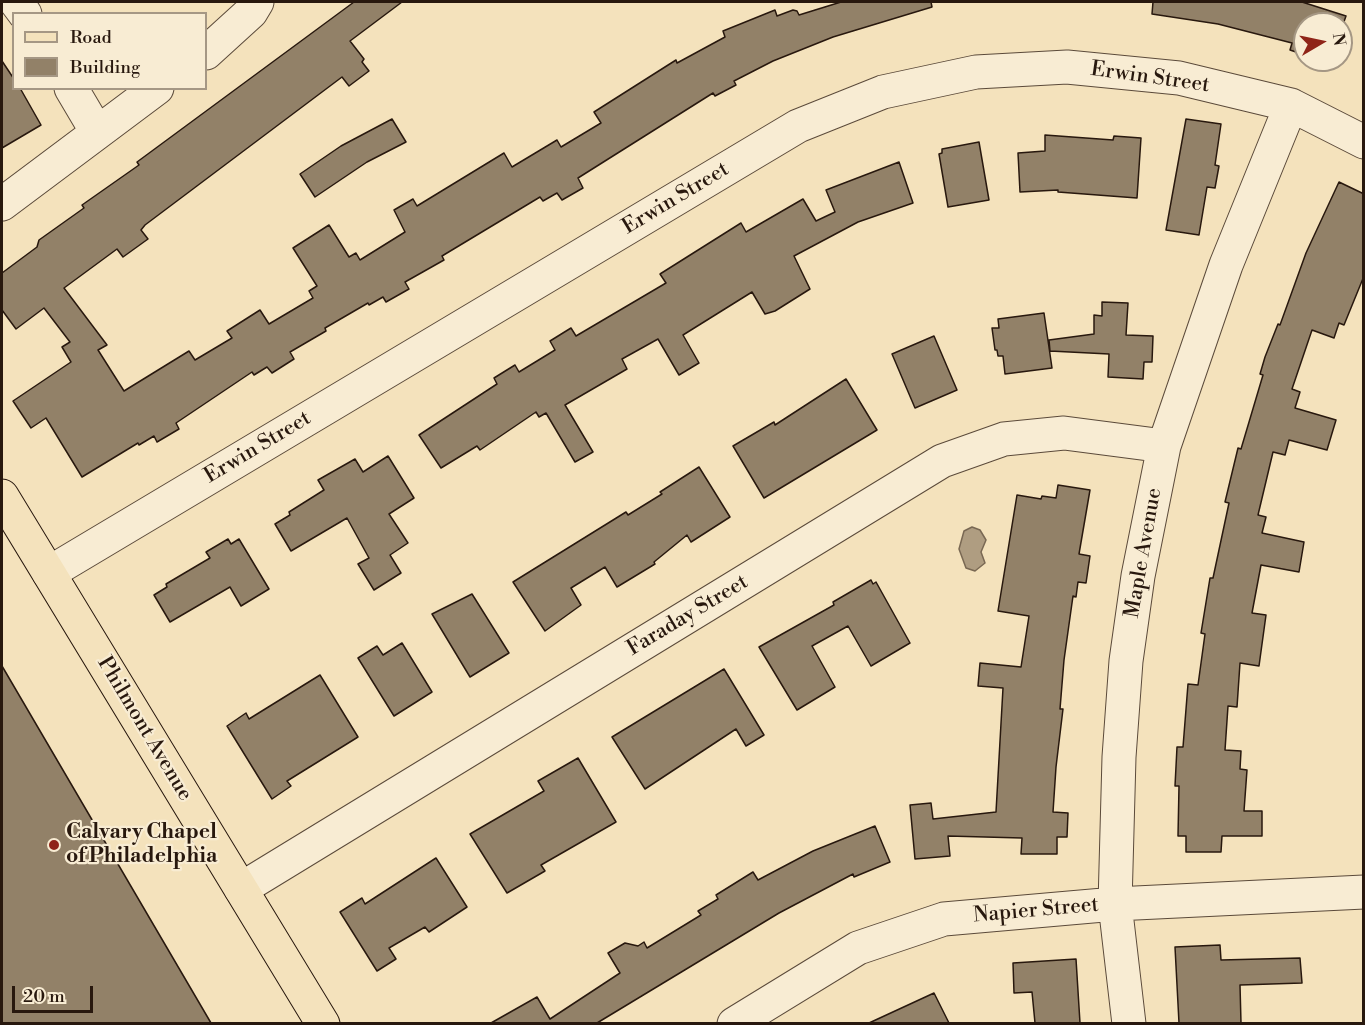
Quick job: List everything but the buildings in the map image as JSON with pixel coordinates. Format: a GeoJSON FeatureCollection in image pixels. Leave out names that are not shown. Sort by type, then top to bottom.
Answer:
{"type":"FeatureCollection","features":[{"type":"Feature","properties":{"kind":"main road","name":"Philmont Avenue"},"geometry":{"type":"LineString","coordinates":[[2,496],[323,1023]]}},
{"type":"Feature","properties":{"kind":"street"},"geometry":{"type":"LineString","coordinates":[[207,52],[251,12],[257,2]]}},
{"type":"Feature","properties":{"kind":"street","name":"Erwin Street"},"geometry":{"type":"LineString","coordinates":[[50,573],[798,126],[883,92],[976,72],[1067,67],[1179,78],[1292,105],[1364,142]]}},
{"type":"Feature","properties":{"kind":"street"},"geometry":{"type":"LineString","coordinates":[[72,90],[98,132]]}},
{"type":"Feature","properties":{"kind":"street"},"geometry":{"type":"LineString","coordinates":[[2,204],[154,90]]}},
{"type":"Feature","properties":{"kind":"street","name":"Maple Avenue"},"geometry":{"type":"LineString","coordinates":[[1129,1023],[1115,904],[1119,757],[1125,660],[1164,446],[1226,265],[1292,105]]}},
{"type":"Feature","properties":{"kind":"street","name":"Faraday Street"},"geometry":{"type":"LineString","coordinates":[[241,889],[942,461],[1004,439],[1064,433],[1164,446]]}},
{"type":"Feature","properties":{"kind":"street","name":"Napier Street"},"geometry":{"type":"LineString","coordinates":[[734,1023],[858,948],[944,919],[1115,904],[1364,892]]}},
{"type":"Feature","properties":{"kind":"shaded area"},"geometry":{"type":"Polygon","coordinates":[[[972,527],[980,530],[986,540],[981,552],[985,563],[975,571],[966,568],[959,549],[964,531],[972,527]]]}},
{"type":"Feature","properties":{"kind":"place","name":"Calvary Chapel of Philadelphia"},"geometry":{"type":"Point","coordinates":[54,845]}}]}
